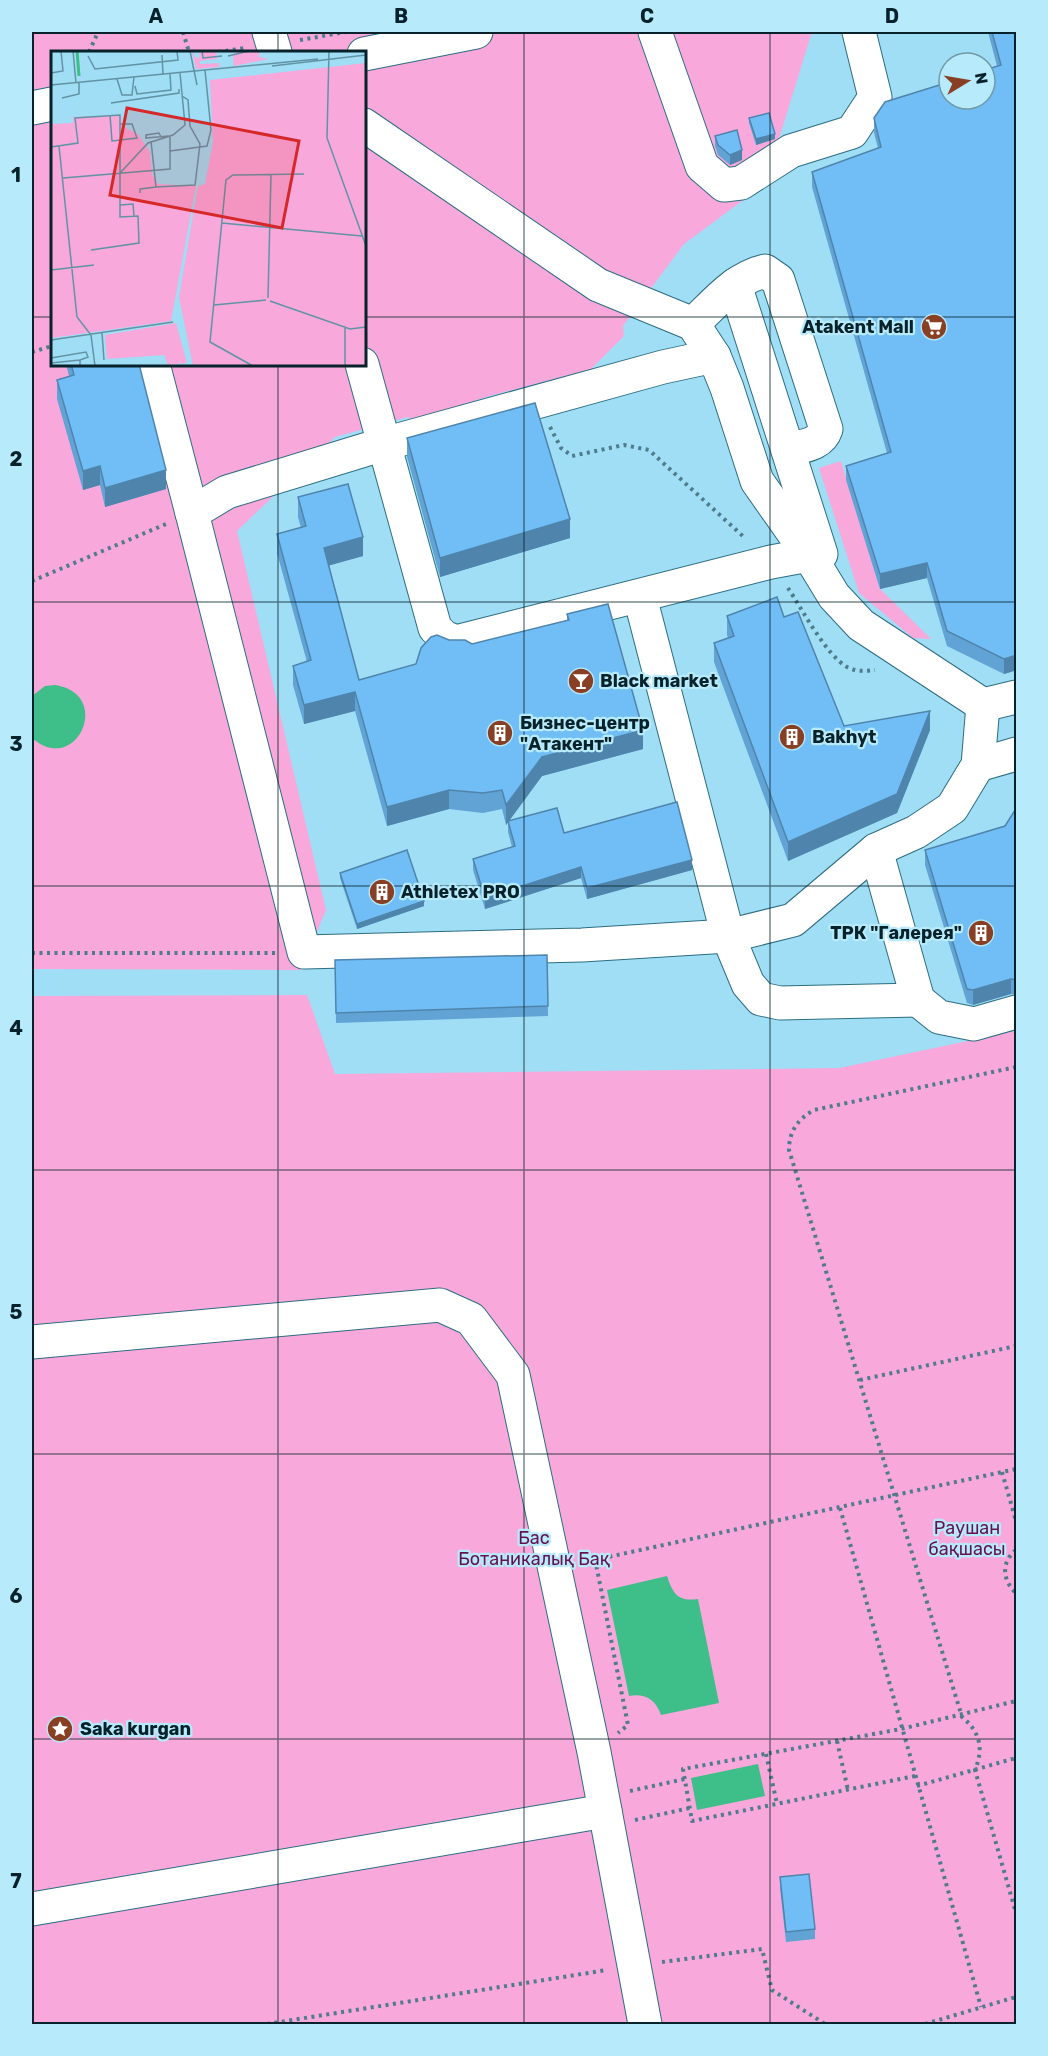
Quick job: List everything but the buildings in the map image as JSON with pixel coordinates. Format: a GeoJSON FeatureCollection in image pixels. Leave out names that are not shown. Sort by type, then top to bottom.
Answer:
{"type":"FeatureCollection","features":[{"type":"Feature","properties":{"kind":"lane"},"geometry":{"type":"LineString","coordinates":[[268,32],[275,51]]}},
{"type":"Feature","properties":{"kind":"lane"},"geometry":{"type":"LineString","coordinates":[[366,54],[476,32]]}},
{"type":"Feature","properties":{"kind":"lane"},"geometry":{"type":"LineString","coordinates":[[655,32],[702,166],[724,185],[741,183],[791,151],[852,132],[875,97],[859,32]]}},
{"type":"Feature","properties":{"kind":"lane"},"geometry":{"type":"LineString","coordinates":[[32,108],[51,104]]}},
{"type":"Feature","properties":{"kind":"lane"},"geometry":{"type":"LineString","coordinates":[[366,126],[597,285],[693,324],[714,356],[757,481],[809,555],[834,596],[861,625],[983,705],[1017,697]]}},
{"type":"Feature","properties":{"kind":"lane"},"geometry":{"type":"LineString","coordinates":[[693,324],[735,285],[752,274],[765,271],[778,280],[826,429],[821,438],[788,450]]}},
{"type":"Feature","properties":{"kind":"lane"},"geometry":{"type":"LineString","coordinates":[[735,285],[834,596]]}},
{"type":"Feature","properties":{"kind":"lane"},"geometry":{"type":"LineString","coordinates":[[192,513],[227,492],[384,444],[663,367],[714,356]]}},
{"type":"Feature","properties":{"kind":"lane"},"geometry":{"type":"LineString","coordinates":[[154,366],[304,952],[582,945],[728,936],[793,920],[876,850],[916,832],[952,808],[978,765],[983,705]]}},
{"type":"Feature","properties":{"kind":"lane"},"geometry":{"type":"LineString","coordinates":[[363,366],[435,628],[444,637],[456,642],[771,562],[809,555]]}},
{"type":"Feature","properties":{"kind":"lane"},"geometry":{"type":"LineString","coordinates":[[640,597],[728,936],[748,984],[761,999],[780,1003],[918,1000]]}},
{"type":"Feature","properties":{"kind":"lane"},"geometry":{"type":"LineString","coordinates":[[978,765],[1017,754]]}},
{"type":"Feature","properties":{"kind":"lane"},"geometry":{"type":"LineString","coordinates":[[876,850],[918,1000],[939,1017],[974,1024],[1017,1012]]}},
{"type":"Feature","properties":{"kind":"lane"},"geometry":{"type":"LineString","coordinates":[[32,1342],[440,1305],[471,1319],[513,1375],[594,1752],[645,2025]]}},
{"type":"Feature","properties":{"kind":"lane"},"geometry":{"type":"LineString","coordinates":[[32,1909],[605,1811]]}},
{"type":"Feature","properties":{"kind":"path"},"geometry":{"type":"LineString","coordinates":[[89,51],[98,32]]}},
{"type":"Feature","properties":{"kind":"path"},"geometry":{"type":"LineString","coordinates":[[183,32],[189,51]]}},
{"type":"Feature","properties":{"kind":"path"},"geometry":{"type":"LineString","coordinates":[[32,352],[51,346]]}},
{"type":"Feature","properties":{"kind":"path"},"geometry":{"type":"LineString","coordinates":[[537,403],[561,448],[572,456],[624,445],[649,450],[771,562],[831,651],[846,666],[860,671],[880,669]]}},
{"type":"Feature","properties":{"kind":"path"},"geometry":{"type":"LineString","coordinates":[[32,581],[192,513]]}},
{"type":"Feature","properties":{"kind":"path"},"geometry":{"type":"LineString","coordinates":[[32,953],[304,952]]}},
{"type":"Feature","properties":{"kind":"path"},"geometry":{"type":"LineString","coordinates":[[1017,1067],[814,1110],[801,1117],[789,1138],[789,1150],[962,1717],[973,1726],[980,1740],[981,1756],[975,1770],[1017,1913]]}},
{"type":"Feature","properties":{"kind":"path"},"geometry":{"type":"LineString","coordinates":[[860,1380],[1017,1346]]}},
{"type":"Feature","properties":{"kind":"path"},"geometry":{"type":"LineString","coordinates":[[556,1568],[1017,1469]]}},
{"type":"Feature","properties":{"kind":"path"},"geometry":{"type":"LineString","coordinates":[[1002,1472],[1017,1521]]}},
{"type":"Feature","properties":{"kind":"path"},"geometry":{"type":"LineString","coordinates":[[840,1508],[981,2007]]}},
{"type":"Feature","properties":{"kind":"path"},"geometry":{"type":"LineString","coordinates":[[1017,1550],[1011,1554],[1005,1569],[1009,1586],[1017,1593]]}},
{"type":"Feature","properties":{"kind":"path"},"geometry":{"type":"LineString","coordinates":[[594,1752],[628,1725],[595,1560]]}},
{"type":"Feature","properties":{"kind":"path"},"geometry":{"type":"LineString","coordinates":[[915,1776],[692,1821],[683,1769],[962,1717],[1017,1701]]}},
{"type":"Feature","properties":{"kind":"path"},"geometry":{"type":"LineString","coordinates":[[837,1741],[848,1790]]}},
{"type":"Feature","properties":{"kind":"path"},"geometry":{"type":"LineString","coordinates":[[766,1754],[777,1804]]}},
{"type":"Feature","properties":{"kind":"path"},"geometry":{"type":"LineString","coordinates":[[917,1786],[1017,1758]]}},
{"type":"Feature","properties":{"kind":"path"},"geometry":{"type":"LineString","coordinates":[[605,1811],[685,1779]]}},
{"type":"Feature","properties":{"kind":"path"},"geometry":{"type":"LineString","coordinates":[[605,1811],[690,1808]]}},
{"type":"Feature","properties":{"kind":"path"},"geometry":{"type":"LineString","coordinates":[[267,2025],[634,1966],[762,1949],[772,1990],[825,2025]]}},
{"type":"Feature","properties":{"kind":"path"},"geometry":{"type":"LineString","coordinates":[[925,2025],[1017,1997]]}},
{"type":"Feature","properties":{"kind":"green space"},"geometry":{"type":"Polygon","coordinates":[[[32,32],[812,32],[765,184],[684,244],[623,326],[624,336],[591,369],[486,397],[413,421],[408,417],[335,437],[237,531],[326,910],[301,970],[32,969],[32,32]]]}},
{"type":"Feature","properties":{"kind":"green space"},"geometry":{"type":"Polygon","coordinates":[[[841,461],[880,589],[931,639],[913,638],[859,593],[819,468],[841,461]]]}},
{"type":"Feature","properties":{"kind":"green space","name":"Бас Ботаникалық Бақ"},"geometry":{"type":"Polygon","coordinates":[[[307,995],[335,1074],[839,1068],[1016,1031],[1016,2024],[32,2024],[32,996],[307,995]]]}},
{"type":"Feature","properties":{"kind":"shaded area"},"geometry":{"type":"Polygon","coordinates":[[[55,685],[73,691],[82,703],[85,716],[82,730],[74,741],[62,747],[48,747],[32,738],[32,696],[45,686],[55,685]]]}},
{"type":"Feature","properties":{"kind":"shaded area"},"geometry":{"type":"Polygon","coordinates":[[[667,1576],[674,1592],[681,1598],[698,1599],[719,1703],[661,1715],[656,1705],[649,1699],[629,1696],[607,1590],[667,1576]]]}},
{"type":"Feature","properties":{"kind":"shaded area"},"geometry":{"type":"Polygon","coordinates":[[[758,1764],[765,1796],[697,1810],[691,1778],[758,1764]]]}},
{"type":"Feature","properties":{"kind":"place","name":"Atakent Mall"},"geometry":{"type":"Point","coordinates":[934,327]}},
{"type":"Feature","properties":{"kind":"place","name":"Black market"},"geometry":{"type":"Point","coordinates":[581,681]}},
{"type":"Feature","properties":{"kind":"place","name":"Бизнес-центр \"Атакент\""},"geometry":{"type":"Point","coordinates":[500,733]}},
{"type":"Feature","properties":{"kind":"place","name":"Bakhyt"},"geometry":{"type":"Point","coordinates":[792,737]}},
{"type":"Feature","properties":{"kind":"place","name":"Athletex PRO"},"geometry":{"type":"Point","coordinates":[382,892]}},
{"type":"Feature","properties":{"kind":"place","name":"ТРК \"Галерея\""},"geometry":{"type":"Point","coordinates":[981,933]}},
{"type":"Feature","properties":{"kind":"place","name":"Saka kurgan"},"geometry":{"type":"Point","coordinates":[60,1729]}},
{"type":"Feature","properties":{"kind":"park label","name":"Раушан бақшасы"},"geometry":{"type":"Point","coordinates":[967,1538]}}]}
